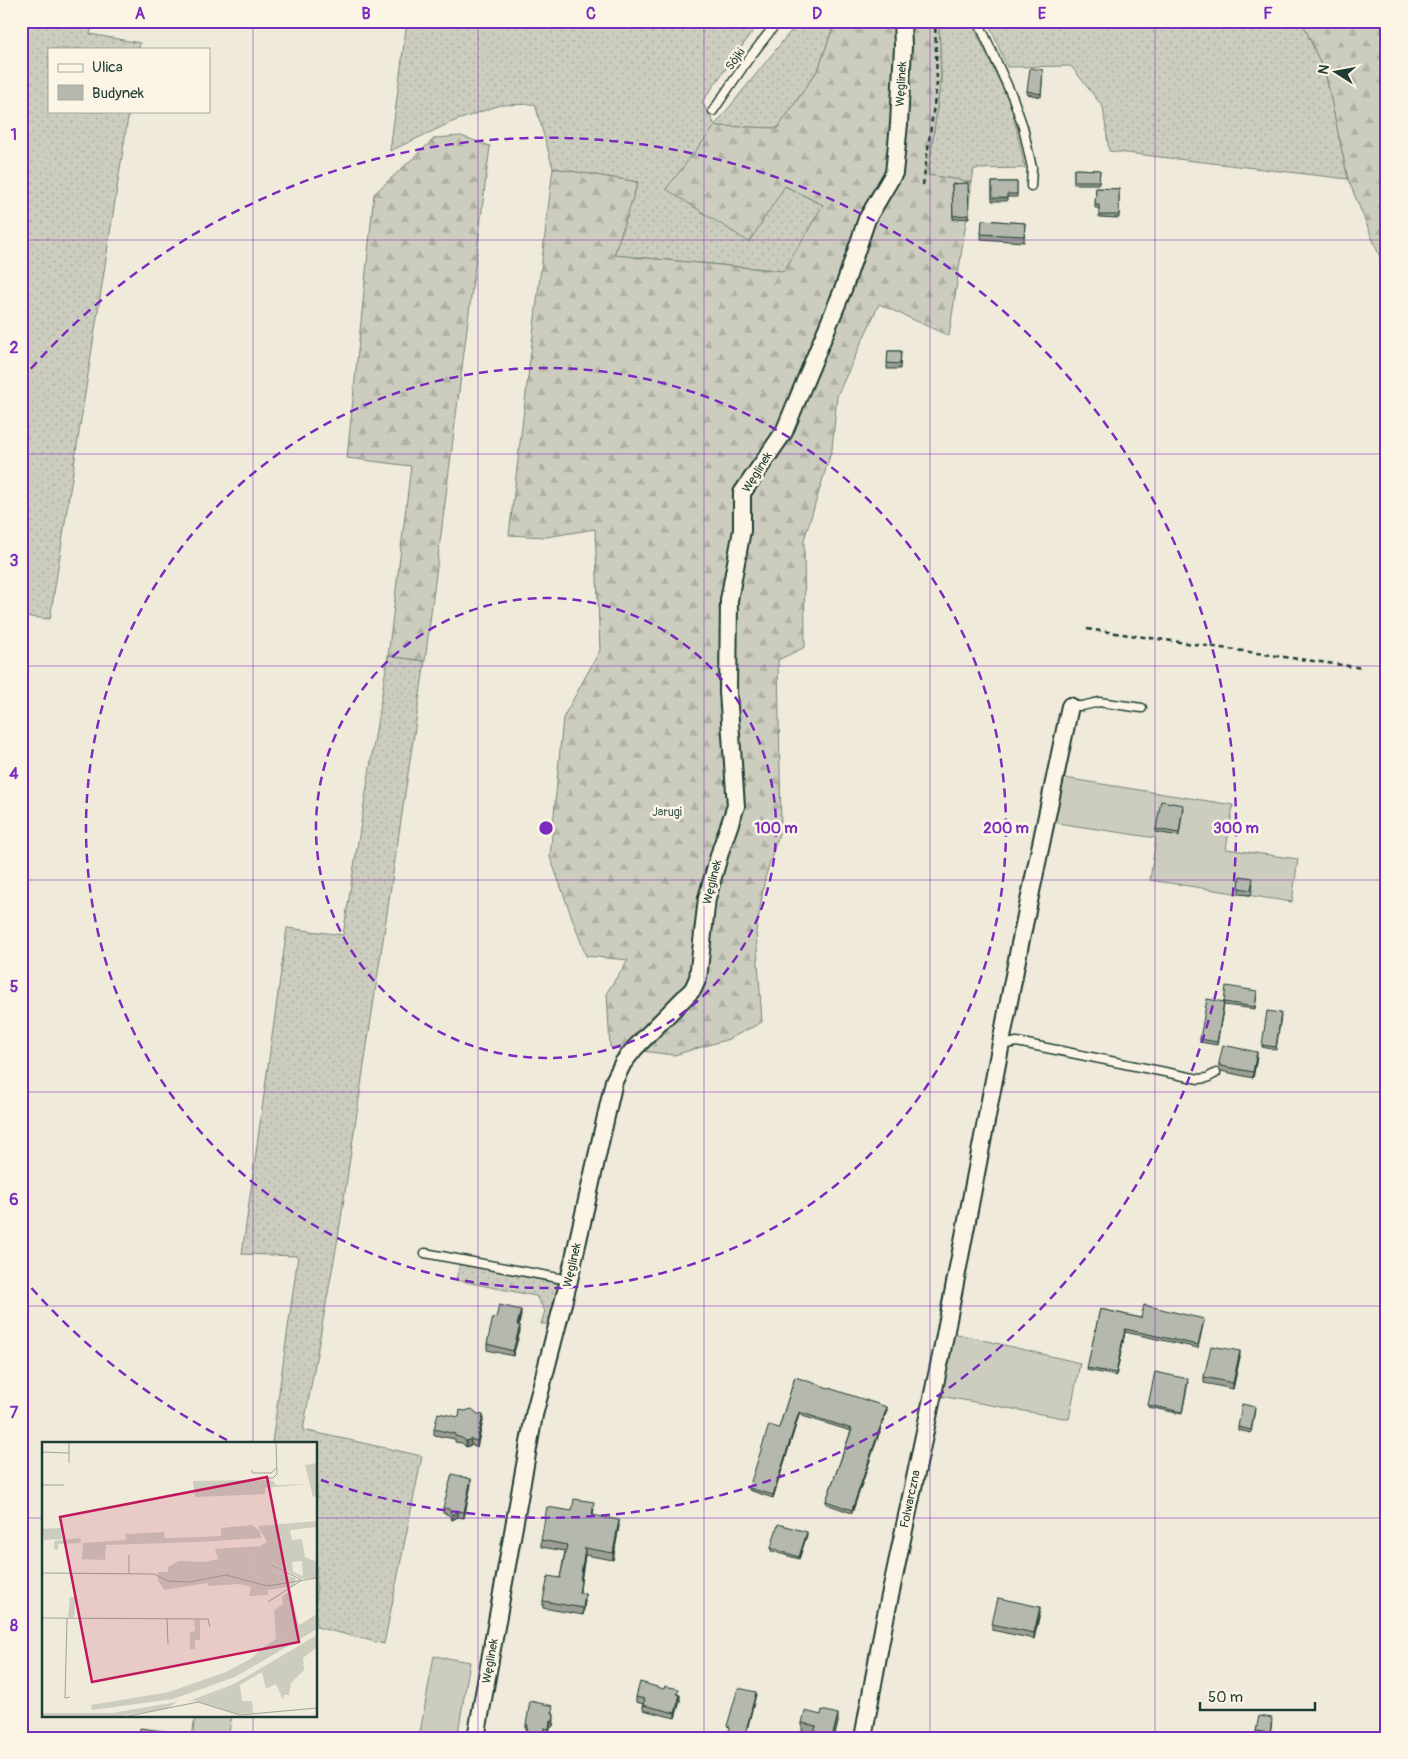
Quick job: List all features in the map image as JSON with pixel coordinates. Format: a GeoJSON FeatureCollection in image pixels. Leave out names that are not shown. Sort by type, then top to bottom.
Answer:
{"type":"FeatureCollection","features":[{"type":"Feature","properties":{"kind":"street","name":"Węglinek"},"geometry":{"type":"LineString","coordinates":[[476,1738],[534,1415],[568,1280],[614,1081],[623,1063],[634,1049],[693,989],[698,978],[707,898],[736,806],[728,692],[728,600],[742,530],[742,493],[784,432],[844,287],[867,219],[894,174],[899,124],[903,46],[902,21]]}},
{"type":"Feature","properties":{"kind":"street","name":"Folwarczna"},"geometry":{"type":"LineString","coordinates":[[863,1738],[1020,944],[1070,706]]}},
{"type":"Feature","properties":{"kind":"lane","name":"Sójki"},"geometry":{"type":"LineString","coordinates":[[713,111],[747,61],[778,21]]}},
{"type":"Feature","properties":{"kind":"lane"},"geometry":{"type":"LineString","coordinates":[[978,21],[1013,98],[1023,127],[1032,168],[1031,186]]}},
{"type":"Feature","properties":{"kind":"lane"},"geometry":{"type":"LineString","coordinates":[[1070,706],[1082,706],[1099,702],[1142,708]]}},
{"type":"Feature","properties":{"kind":"lane"},"geometry":{"type":"LineString","coordinates":[[1001,1045],[1017,1042],[1198,1079],[1207,1078],[1216,1073]]}},
{"type":"Feature","properties":{"kind":"lane"},"geometry":{"type":"LineString","coordinates":[[425,1253],[568,1280]]}},
{"type":"Feature","properties":{"kind":"path"},"geometry":{"type":"LineString","coordinates":[[923,185],[937,83],[935,21]]}},
{"type":"Feature","properties":{"kind":"path"},"geometry":{"type":"LineString","coordinates":[[1087,629],[1363,668]]}},
{"type":"Feature","properties":{"kind":"green space"},"geometry":{"type":"Polygon","coordinates":[[[23,21],[93,21],[90,34],[140,43],[139,48],[48,48],[48,112],[129,112],[50,619],[21,616],[21,27],[23,21]]]}},
{"type":"Feature","properties":{"kind":"green space"},"geometry":{"type":"Polygon","coordinates":[[[407,21],[760,21],[702,102],[715,125],[799,21],[835,21],[819,68],[778,128],[715,126],[785,186],[823,205],[784,271],[614,255],[638,182],[553,168],[535,104],[500,105],[452,122],[390,151],[407,21]]]}},
{"type":"Feature","properties":{"kind":"green space","name":"Jarugi"},"geometry":{"type":"Polygon","coordinates":[[[835,21],[939,21],[941,78],[928,175],[972,182],[949,336],[879,304],[837,396],[832,449],[804,540],[805,647],[778,660],[781,827],[765,878],[756,932],[762,1022],[729,1039],[674,1055],[610,1047],[607,992],[628,960],[586,956],[550,857],[563,718],[600,650],[595,529],[546,537],[509,535],[553,168],[638,182],[614,255],[784,271],[823,205],[785,186],[749,242],[666,189],[715,126],[778,128],[819,68],[835,21]]]}},
{"type":"Feature","properties":{"kind":"green space"},"geometry":{"type":"Polygon","coordinates":[[[939,21],[971,21],[1012,108],[1025,168],[974,169],[972,182],[928,175],[941,78],[939,21]]]}},
{"type":"Feature","properties":{"kind":"green space"},"geometry":{"type":"Polygon","coordinates":[[[988,21],[1302,21],[1326,76],[1348,179],[1109,151],[1103,107],[1071,66],[1007,67],[988,21]]]}},
{"type":"Feature","properties":{"kind":"green space"},"geometry":{"type":"Polygon","coordinates":[[[1302,21],[1387,21],[1387,274],[1348,179],[1326,76],[1302,21]]]}},
{"type":"Feature","properties":{"kind":"green space"},"geometry":{"type":"Polygon","coordinates":[[[461,136],[490,146],[425,661],[388,656],[411,466],[347,458],[374,194],[435,138],[461,136]]]}},
{"type":"Feature","properties":{"kind":"green space"},"geometry":{"type":"Polygon","coordinates":[[[388,656],[425,661],[338,1238],[303,1430],[422,1456],[384,1644],[318,1628],[318,1442],[272,1442],[298,1256],[242,1254],[287,928],[343,935],[388,656]]]}},
{"type":"Feature","properties":{"kind":"green space"},"geometry":{"type":"Polygon","coordinates":[[[1058,777],[1233,805],[1226,849],[1298,859],[1292,902],[1150,880],[1156,838],[1051,822],[1058,777]]]}},
{"type":"Feature","properties":{"kind":"green space"},"geometry":{"type":"Polygon","coordinates":[[[460,1264],[561,1284],[551,1324],[541,1324],[545,1311],[536,1296],[456,1280],[460,1264]]]}},
{"type":"Feature","properties":{"kind":"green space"},"geometry":{"type":"Polygon","coordinates":[[[949,1332],[1080,1363],[1069,1419],[935,1395],[949,1332]]]}},
{"type":"Feature","properties":{"kind":"green space"},"geometry":{"type":"Polygon","coordinates":[[[434,1656],[470,1662],[457,1738],[419,1738],[434,1656]]]}},
{"type":"Feature","properties":{"kind":"green space"},"geometry":{"type":"Polygon","coordinates":[[[195,1716],[232,1716],[228,1738],[192,1738],[195,1716]]]}},
{"type":"Feature","properties":{"kind":"building"},"geometry":{"type":"Polygon","coordinates":[[[1030,68],[1043,70],[1041,94],[1027,91],[1030,68]]]}},
{"type":"Feature","properties":{"kind":"building"},"geometry":{"type":"Polygon","coordinates":[[[1074,169],[1100,170],[1099,181],[1074,181],[1074,169]]]}},
{"type":"Feature","properties":{"kind":"building"},"geometry":{"type":"Polygon","coordinates":[[[992,182],[1017,182],[1017,194],[1007,194],[1007,198],[992,198],[992,182]]]}},
{"type":"Feature","properties":{"kind":"building"},"geometry":{"type":"Polygon","coordinates":[[[968,183],[969,215],[953,216],[952,184],[968,183]]]}},
{"type":"Feature","properties":{"kind":"building"},"geometry":{"type":"Polygon","coordinates":[[[1096,188],[1119,189],[1119,215],[1099,215],[1099,205],[1095,205],[1096,188]]]}},
{"type":"Feature","properties":{"kind":"building"},"geometry":{"type":"Polygon","coordinates":[[[982,220],[1025,223],[1024,236],[981,234],[982,220]]]}},
{"type":"Feature","properties":{"kind":"building"},"geometry":{"type":"Polygon","coordinates":[[[888,351],[901,351],[900,364],[887,363],[888,351]]]}},
{"type":"Feature","properties":{"kind":"building"},"geometry":{"type":"Polygon","coordinates":[[[1161,801],[1183,805],[1179,833],[1156,829],[1161,801]]]}},
{"type":"Feature","properties":{"kind":"building"},"geometry":{"type":"Polygon","coordinates":[[[1240,876],[1253,878],[1251,890],[1239,888],[1240,876]]]}},
{"type":"Feature","properties":{"kind":"building"},"geometry":{"type":"Polygon","coordinates":[[[1226,986],[1257,991],[1255,1007],[1224,1002],[1226,986]]]}},
{"type":"Feature","properties":{"kind":"building"},"geometry":{"type":"Polygon","coordinates":[[[1207,999],[1224,1002],[1217,1042],[1200,1039],[1207,999]]]}},
{"type":"Feature","properties":{"kind":"building"},"geometry":{"type":"Polygon","coordinates":[[[1267,1011],[1281,1013],[1276,1047],[1262,1045],[1267,1011]]]}},
{"type":"Feature","properties":{"kind":"building"},"geometry":{"type":"Polygon","coordinates":[[[1223,1045],[1257,1052],[1253,1072],[1221,1066],[1219,1063],[1223,1045]]]}},
{"type":"Feature","properties":{"kind":"building"},"geometry":{"type":"Polygon","coordinates":[[[499,1305],[521,1310],[517,1325],[520,1325],[513,1351],[487,1344],[493,1317],[496,1318],[499,1305]]]}},
{"type":"Feature","properties":{"kind":"building"},"geometry":{"type":"Polygon","coordinates":[[[1144,1305],[1204,1319],[1198,1345],[1125,1329],[1116,1373],[1087,1368],[1100,1309],[1141,1318],[1144,1305]]]}},
{"type":"Feature","properties":{"kind":"building"},"geometry":{"type":"Polygon","coordinates":[[[1211,1346],[1240,1351],[1233,1383],[1204,1377],[1211,1346]]]}},
{"type":"Feature","properties":{"kind":"building"},"geometry":{"type":"Polygon","coordinates":[[[1155,1372],[1188,1379],[1182,1412],[1148,1405],[1155,1372]]]}},
{"type":"Feature","properties":{"kind":"building"},"geometry":{"type":"Polygon","coordinates":[[[795,1377],[887,1407],[852,1510],[826,1501],[852,1429],[799,1412],[773,1495],[749,1488],[769,1425],[779,1428],[795,1377]]]}},
{"type":"Feature","properties":{"kind":"building"},"geometry":{"type":"Polygon","coordinates":[[[1242,1404],[1255,1407],[1251,1430],[1238,1427],[1242,1404]]]}},
{"type":"Feature","properties":{"kind":"building"},"geometry":{"type":"Polygon","coordinates":[[[472,1409],[478,1414],[483,1415],[477,1441],[471,1439],[466,1441],[455,1436],[455,1434],[434,1429],[438,1413],[459,1417],[460,1410],[472,1409]]]}},
{"type":"Feature","properties":{"kind":"building"},"geometry":{"type":"Polygon","coordinates":[[[452,1474],[471,1479],[464,1512],[458,1511],[452,1515],[449,1509],[443,1508],[452,1474]]]}},
{"type":"Feature","properties":{"kind":"building"},"geometry":{"type":"Polygon","coordinates":[[[574,1499],[594,1502],[592,1515],[619,1520],[613,1553],[585,1548],[579,1593],[585,1594],[583,1608],[543,1601],[548,1576],[560,1578],[567,1545],[541,1540],[547,1507],[572,1511],[574,1499]]]}},
{"type":"Feature","properties":{"kind":"building"},"geometry":{"type":"Polygon","coordinates":[[[778,1524],[807,1532],[799,1557],[771,1548],[778,1524]]]}},
{"type":"Feature","properties":{"kind":"building"},"geometry":{"type":"Polygon","coordinates":[[[998,1598],[1040,1607],[1034,1633],[992,1624],[998,1598]]]}},
{"type":"Feature","properties":{"kind":"building"},"geometry":{"type":"Polygon","coordinates":[[[640,1682],[664,1689],[665,1686],[679,1689],[677,1694],[680,1695],[675,1713],[643,1705],[645,1699],[636,1697],[640,1682]]]}},
{"type":"Feature","properties":{"kind":"building"},"geometry":{"type":"Polygon","coordinates":[[[738,1688],[756,1692],[744,1738],[727,1738],[730,1727],[727,1726],[738,1688]]]}},
{"type":"Feature","properties":{"kind":"building"},"geometry":{"type":"Polygon","coordinates":[[[530,1701],[553,1706],[553,1721],[550,1722],[549,1729],[544,1728],[543,1738],[526,1736],[530,1701]]]}},
{"type":"Feature","properties":{"kind":"building"},"geometry":{"type":"Polygon","coordinates":[[[822,1710],[838,1714],[832,1738],[813,1738],[816,1726],[802,1723],[805,1711],[821,1715],[822,1710]]]}},
{"type":"Feature","properties":{"kind":"building"},"geometry":{"type":"Polygon","coordinates":[[[1259,1716],[1272,1718],[1270,1733],[1256,1731],[1259,1716]]]}},
{"type":"Feature","properties":{"kind":"building"},"geometry":{"type":"Polygon","coordinates":[[[140,1728],[172,1732],[171,1738],[139,1738],[140,1728]]]}}]}
